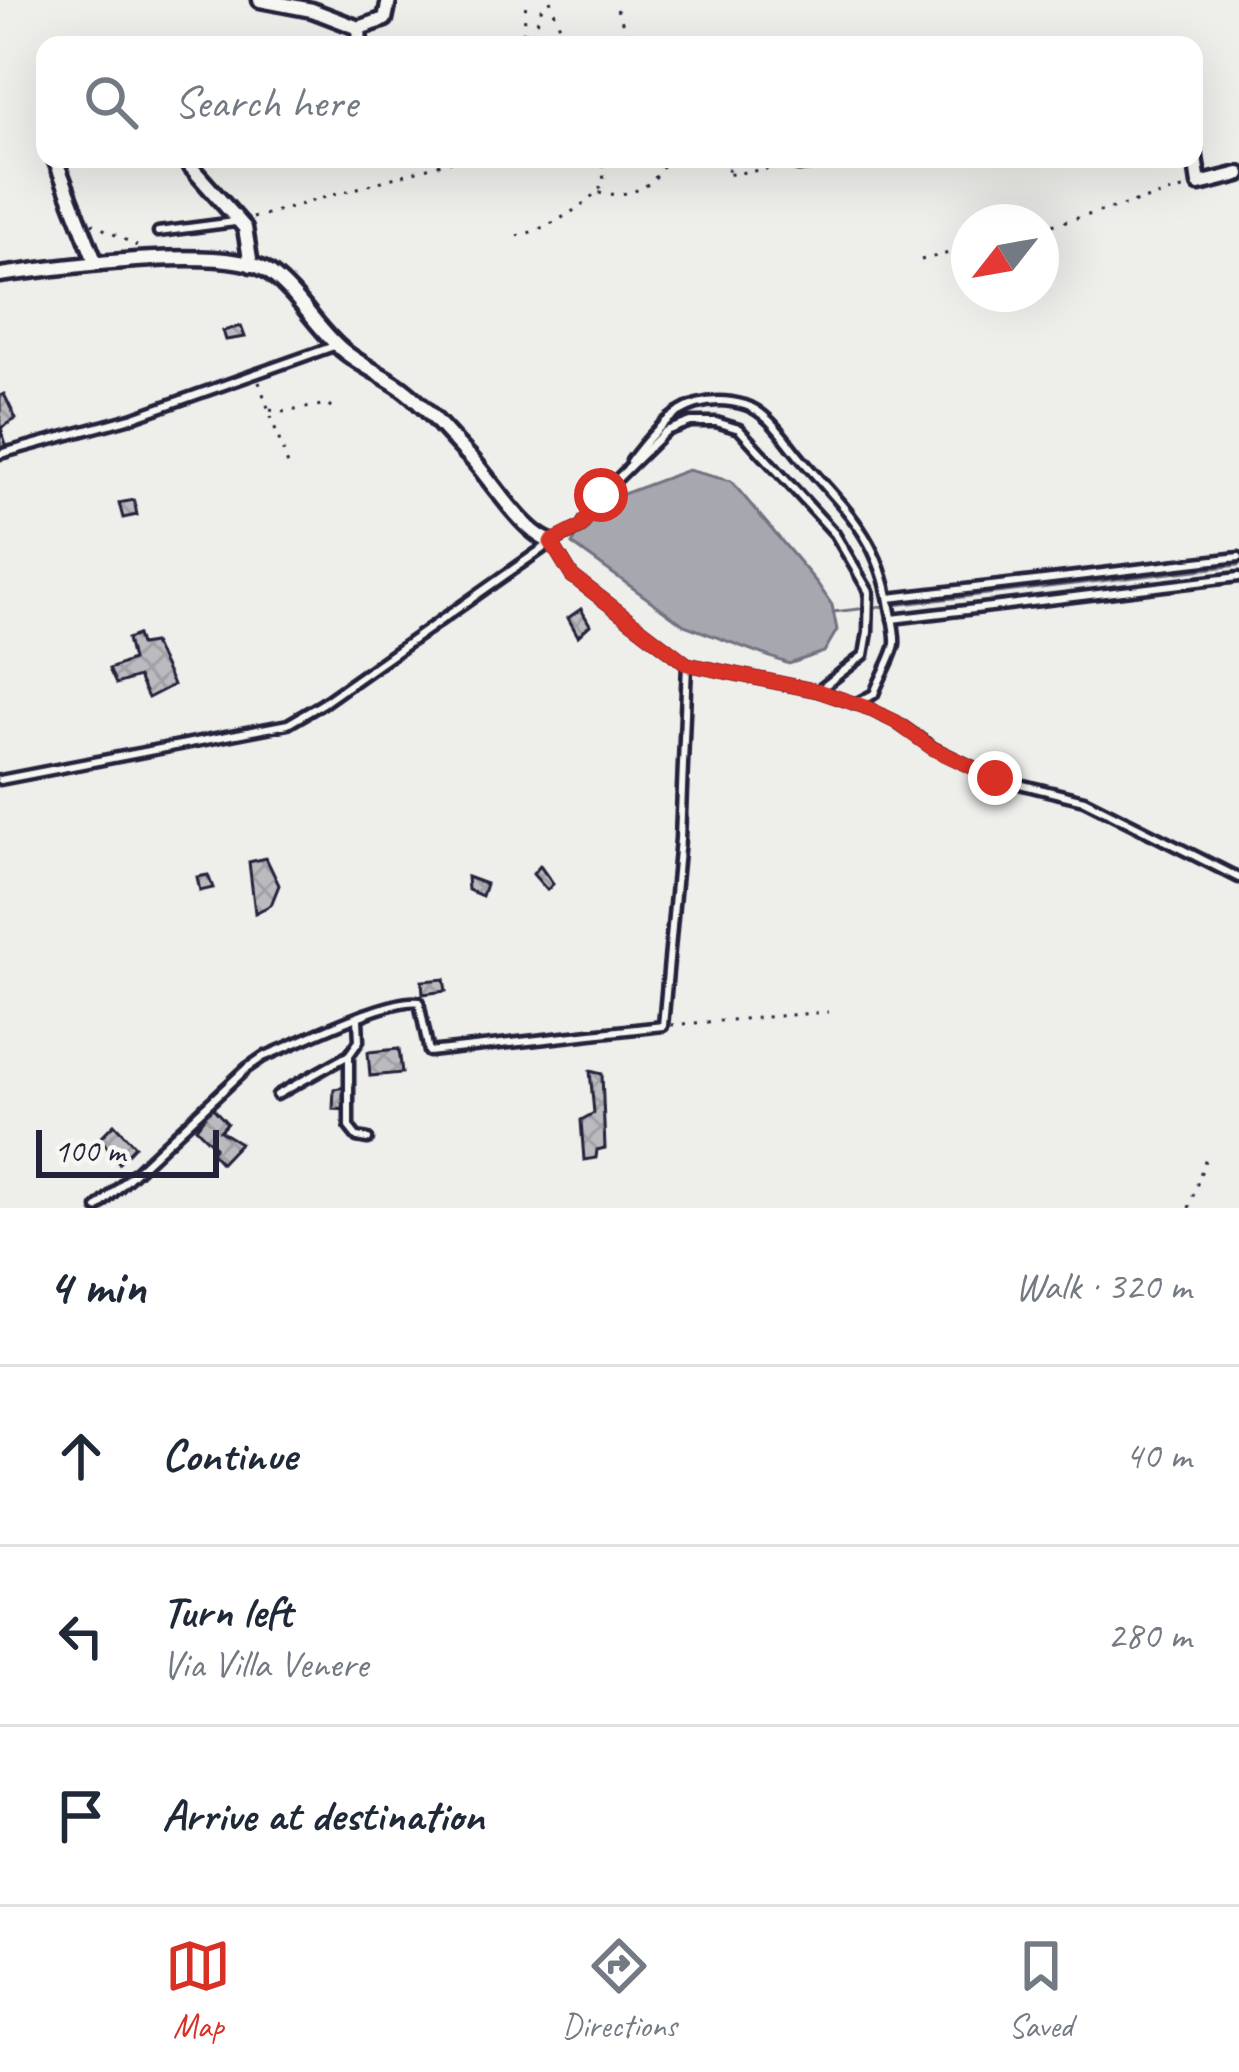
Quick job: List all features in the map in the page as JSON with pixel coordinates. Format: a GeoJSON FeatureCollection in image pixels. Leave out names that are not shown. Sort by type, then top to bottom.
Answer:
{"type":"FeatureCollection","features":[{"type":"Feature","properties":{"kind":"street"},"geometry":{"type":"LineString","coordinates":[[260,0],[312,10],[359,28],[385,19],[389,0]]}},
{"type":"Feature","properties":{"kind":"street"},"geometry":{"type":"LineString","coordinates":[[359,28],[359,36]]}},
{"type":"Feature","properties":{"kind":"street"},"geometry":{"type":"LineString","coordinates":[[59,168],[95,261]]}},
{"type":"Feature","properties":{"kind":"street"},"geometry":{"type":"LineString","coordinates":[[192,168],[242,225],[251,265]]}},
{"type":"Feature","properties":{"kind":"street"},"geometry":{"type":"LineString","coordinates":[[1197,168],[1199,184],[1239,174]]}},
{"type":"Feature","properties":{"kind":"street"},"geometry":{"type":"LineString","coordinates":[[0,275],[95,261],[212,257],[266,269],[337,345],[404,390],[482,470],[537,538],[551,542]]}},
{"type":"Feature","properties":{"kind":"lane"},"geometry":{"type":"LineString","coordinates":[[158,232],[242,225]]}},
{"type":"Feature","properties":{"kind":"lane"},"geometry":{"type":"LineString","coordinates":[[0,454],[131,418],[337,345]]}},
{"type":"Feature","properties":{"kind":"lane"},"geometry":{"type":"LineString","coordinates":[[622,474],[669,414],[722,402],[748,405],[775,427],[832,489],[879,561],[895,645],[874,694],[855,704]]}},
{"type":"Feature","properties":{"kind":"lane"},"geometry":{"type":"LineString","coordinates":[[0,780],[288,724],[551,542],[581,527],[601,495],[667,431],[691,422],[716,422],[739,429],[835,534],[868,592],[864,655],[818,691]]}},
{"type":"Feature","properties":{"kind":"lane"},"geometry":{"type":"LineString","coordinates":[[551,542],[572,576],[687,664],[818,691],[855,704],[995,778],[1084,800],[1239,878]]}},
{"type":"Feature","properties":{"kind":"lane"},"geometry":{"type":"LineString","coordinates":[[889,599],[1239,557]]}},
{"type":"Feature","properties":{"kind":"lane"},"geometry":{"type":"LineString","coordinates":[[891,615],[1239,577]]}},
{"type":"Feature","properties":{"kind":"lane"},"geometry":{"type":"LineString","coordinates":[[97,1208],[263,1057],[412,1000],[419,1002],[429,1052],[663,1026],[680,839],[687,664]]}},
{"type":"Feature","properties":{"kind":"lane"},"geometry":{"type":"LineString","coordinates":[[277,1095],[349,1055],[359,1041],[358,1019]]}},
{"type":"Feature","properties":{"kind":"lane"},"geometry":{"type":"LineString","coordinates":[[349,1055],[349,1127],[357,1137],[368,1139]]}},
{"type":"Feature","properties":{"kind":"path"},"geometry":{"type":"LineString","coordinates":[[526,0],[526,36]]}},
{"type":"Feature","properties":{"kind":"path"},"geometry":{"type":"LineString","coordinates":[[530,36],[547,0]]}},
{"type":"Feature","properties":{"kind":"path"},"geometry":{"type":"LineString","coordinates":[[547,0],[563,36]]}},
{"type":"Feature","properties":{"kind":"path"},"geometry":{"type":"LineString","coordinates":[[617,9],[628,36]]}},
{"type":"Feature","properties":{"kind":"path"},"geometry":{"type":"LineString","coordinates":[[242,225],[428,168]]}},
{"type":"Feature","properties":{"kind":"path"},"geometry":{"type":"LineString","coordinates":[[517,236],[551,224],[597,193],[604,183],[603,168]]}},
{"type":"Feature","properties":{"kind":"path"},"geometry":{"type":"LineString","coordinates":[[597,193],[628,196],[663,168]]}},
{"type":"Feature","properties":{"kind":"path"},"geometry":{"type":"LineString","coordinates":[[730,168],[725,175],[768,168]]}},
{"type":"Feature","properties":{"kind":"path"},"geometry":{"type":"LineString","coordinates":[[1059,223],[1199,184]]}},
{"type":"Feature","properties":{"kind":"path"},"geometry":{"type":"LineString","coordinates":[[88,220],[140,248]]}},
{"type":"Feature","properties":{"kind":"path"},"geometry":{"type":"LineString","coordinates":[[921,260],[951,252]]}},
{"type":"Feature","properties":{"kind":"path"},"geometry":{"type":"LineString","coordinates":[[256,375],[289,468]]}},
{"type":"Feature","properties":{"kind":"path"},"geometry":{"type":"LineString","coordinates":[[268,409],[285,412],[327,404],[334,410]]}},
{"type":"Feature","properties":{"kind":"path"},"geometry":{"type":"LineString","coordinates":[[663,1026],[827,1012]]}},
{"type":"Feature","properties":{"kind":"path"},"geometry":{"type":"LineString","coordinates":[[1190,1208],[1207,1154]]}},
{"type":"Feature","properties":{"kind":"shaded area"},"geometry":{"type":"Polygon","coordinates":[[[688,470],[731,481],[817,583],[832,605],[837,630],[824,652],[789,664],[684,625],[572,544],[589,513],[623,494],[688,470]]]}},
{"type":"Feature","properties":{"kind":"building"},"geometry":{"type":"Polygon","coordinates":[[[241,326],[245,337],[226,340],[223,331],[241,326]]]}},
{"type":"Feature","properties":{"kind":"building"},"geometry":{"type":"Polygon","coordinates":[[[4,394],[16,419],[1,428],[8,451],[0,454],[0,396],[4,394]]]}},
{"type":"Feature","properties":{"kind":"building"},"geometry":{"type":"Polygon","coordinates":[[[134,500],[137,515],[123,518],[119,503],[134,500]]]}},
{"type":"Feature","properties":{"kind":"building"},"geometry":{"type":"Polygon","coordinates":[[[581,609],[590,625],[578,636],[568,618],[581,609]]]}},
{"type":"Feature","properties":{"kind":"building"},"geometry":{"type":"Polygon","coordinates":[[[137,635],[140,645],[153,643],[173,685],[148,698],[138,677],[116,684],[109,669],[132,660],[127,639],[137,635]]]}},
{"type":"Feature","properties":{"kind":"building"},"geometry":{"type":"Polygon","coordinates":[[[266,858],[279,885],[271,905],[255,913],[249,862],[266,858]]]}},
{"type":"Feature","properties":{"kind":"building"},"geometry":{"type":"Polygon","coordinates":[[[540,866],[553,884],[547,890],[533,874],[540,866]]]}},
{"type":"Feature","properties":{"kind":"building"},"geometry":{"type":"Polygon","coordinates":[[[208,875],[213,888],[200,891],[197,877],[208,875]]]}},
{"type":"Feature","properties":{"kind":"building"},"geometry":{"type":"Polygon","coordinates":[[[467,877],[486,884],[482,896],[468,890],[467,877]]]}},
{"type":"Feature","properties":{"kind":"building"},"geometry":{"type":"Polygon","coordinates":[[[444,979],[446,991],[423,994],[422,981],[444,979]]]}},
{"type":"Feature","properties":{"kind":"building"},"geometry":{"type":"Polygon","coordinates":[[[399,1049],[402,1073],[370,1076],[368,1052],[399,1049]]]}},
{"type":"Feature","properties":{"kind":"building"},"geometry":{"type":"Polygon","coordinates":[[[590,1071],[602,1074],[605,1148],[597,1150],[596,1158],[584,1160],[581,1120],[594,1113],[590,1071]]]}},
{"type":"Feature","properties":{"kind":"building"},"geometry":{"type":"Polygon","coordinates":[[[345,1087],[347,1110],[333,1109],[334,1089],[345,1087]]]}},
{"type":"Feature","properties":{"kind":"building"},"geometry":{"type":"Polygon","coordinates":[[[212,1107],[227,1123],[220,1131],[240,1143],[221,1163],[211,1152],[215,1147],[196,1128],[212,1107]]]}},
{"type":"Feature","properties":{"kind":"building"},"geometry":{"type":"Polygon","coordinates":[[[114,1124],[135,1146],[119,1163],[100,1138],[114,1124]]]}},
{"type":"Feature","properties":{"kind":"waterway"},"geometry":{"type":"LineString","coordinates":[[833,612],[1239,565]]}},
{"type":"Feature","properties":{"kind":"route"},"geometry":{"type":"LineString","coordinates":[[601,495],[581,527],[551,542],[572,576],[667,651],[687,664],[818,691],[865,707],[932,748],[995,778]]}}]}
